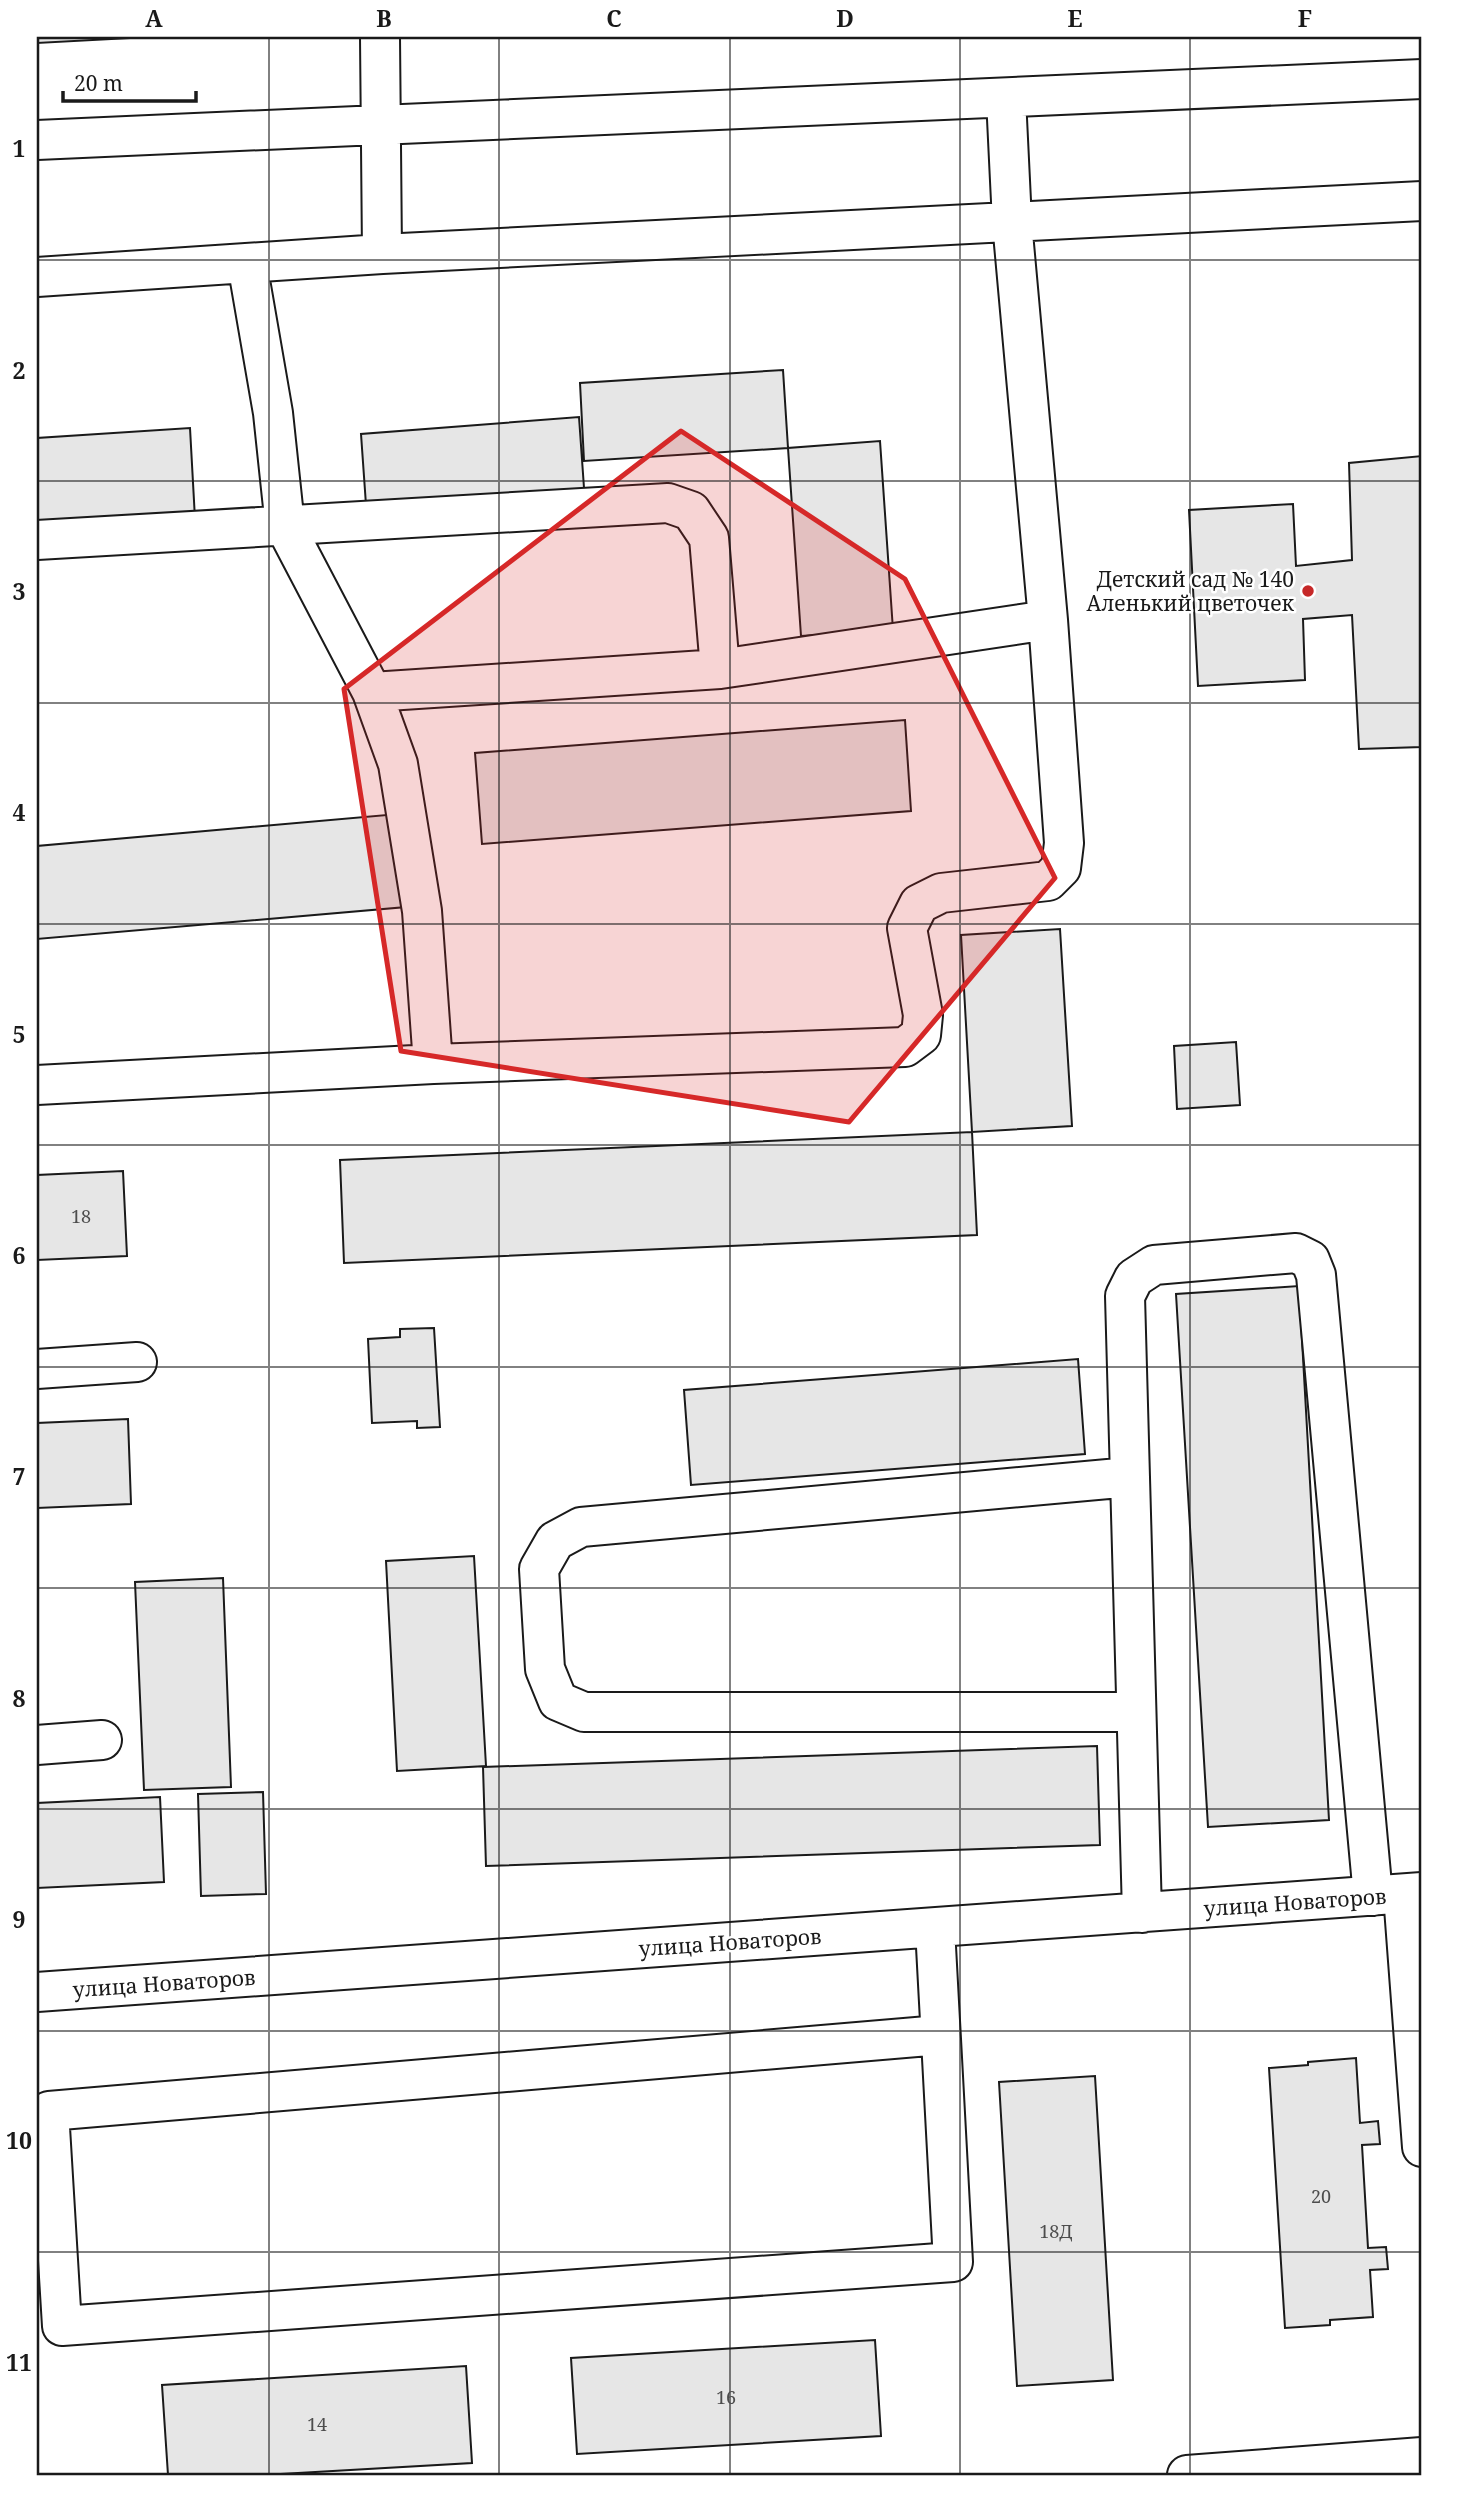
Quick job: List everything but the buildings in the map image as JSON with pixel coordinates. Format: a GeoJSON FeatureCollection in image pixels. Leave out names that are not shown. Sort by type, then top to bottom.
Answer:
{"type":"FeatureCollection","features":[{"type":"Feature","properties":{"kind":"street"},"geometry":{"type":"LineString","coordinates":[[380,37],[382,254]]}},
{"type":"Feature","properties":{"kind":"street"},"geometry":{"type":"LineString","coordinates":[[37,140],[380,127],[1422,79]]}},
{"type":"Feature","properties":{"kind":"street"},"geometry":{"type":"LineString","coordinates":[[37,1085],[433,1064],[905,1047],[921,1035],[923,1015],[907,928],[919,904],[941,893],[1048,881],[1061,868],[1065,843],[1012,222],[1006,99]]}},
{"type":"Feature","properties":{"kind":"street"},"geometry":{"type":"LineString","coordinates":[[37,277],[382,254],[1422,201]]}},
{"type":"Feature","properties":{"kind":"street"},"geometry":{"type":"LineString","coordinates":[[247,263],[274,413],[285,526],[372,692],[398,764],[422,911],[433,1064]]}},
{"type":"Feature","properties":{"kind":"street"},"geometry":{"type":"LineString","coordinates":[[37,540],[668,503],[691,511],[709,538],[720,669]]}},
{"type":"Feature","properties":{"kind":"street"},"geometry":{"type":"LineString","coordinates":[[372,692],[720,669],[1048,620]]}},
{"type":"Feature","properties":{"kind":"street"},"geometry":{"type":"LineString","coordinates":[[1142,1913],[1125,1296],[1134,1278],[1154,1265],[1296,1253],[1310,1260],[1317,1288],[1400,1894],[1422,2147]]}},
{"type":"Feature","properties":{"kind":"street"},"geometry":{"type":"LineString","coordinates":[[37,1369],[137,1362]]}},
{"type":"Feature","properties":{"kind":"street"},"geometry":{"type":"LineString","coordinates":[[1130,1477],[581,1527],[555,1541],[539,1569],[545,1669],[558,1702],[584,1712],[1136,1712]]}},
{"type":"Feature","properties":{"kind":"street"},"geometry":{"type":"LineString","coordinates":[[37,1745],[102,1740]]}},
{"type":"Feature","properties":{"kind":"street","name":"улица Новаторов"},"geometry":{"type":"LineString","coordinates":[[37,1992],[1400,1894]]}},
{"type":"Feature","properties":{"kind":"street"},"geometry":{"type":"LineString","coordinates":[[935,1928],[953,2262],[62,2326],[49,2111],[940,2035]]}},
{"type":"Feature","properties":{"kind":"street"},"geometry":{"type":"LineString","coordinates":[[1187,2475],[1422,2457]]}},
{"type":"Feature","properties":{"kind":"highlighted area"},"geometry":{"type":"Polygon","coordinates":[[[681,431],[905,579],[1055,878],[849,1122],[401,1051],[344,689],[681,431]]]}},
{"type":"Feature","properties":{"kind":"place","name":"Детский сад № 140 Аленький цветочек"},"geometry":{"type":"Point","coordinates":[1308,591]}}]}
